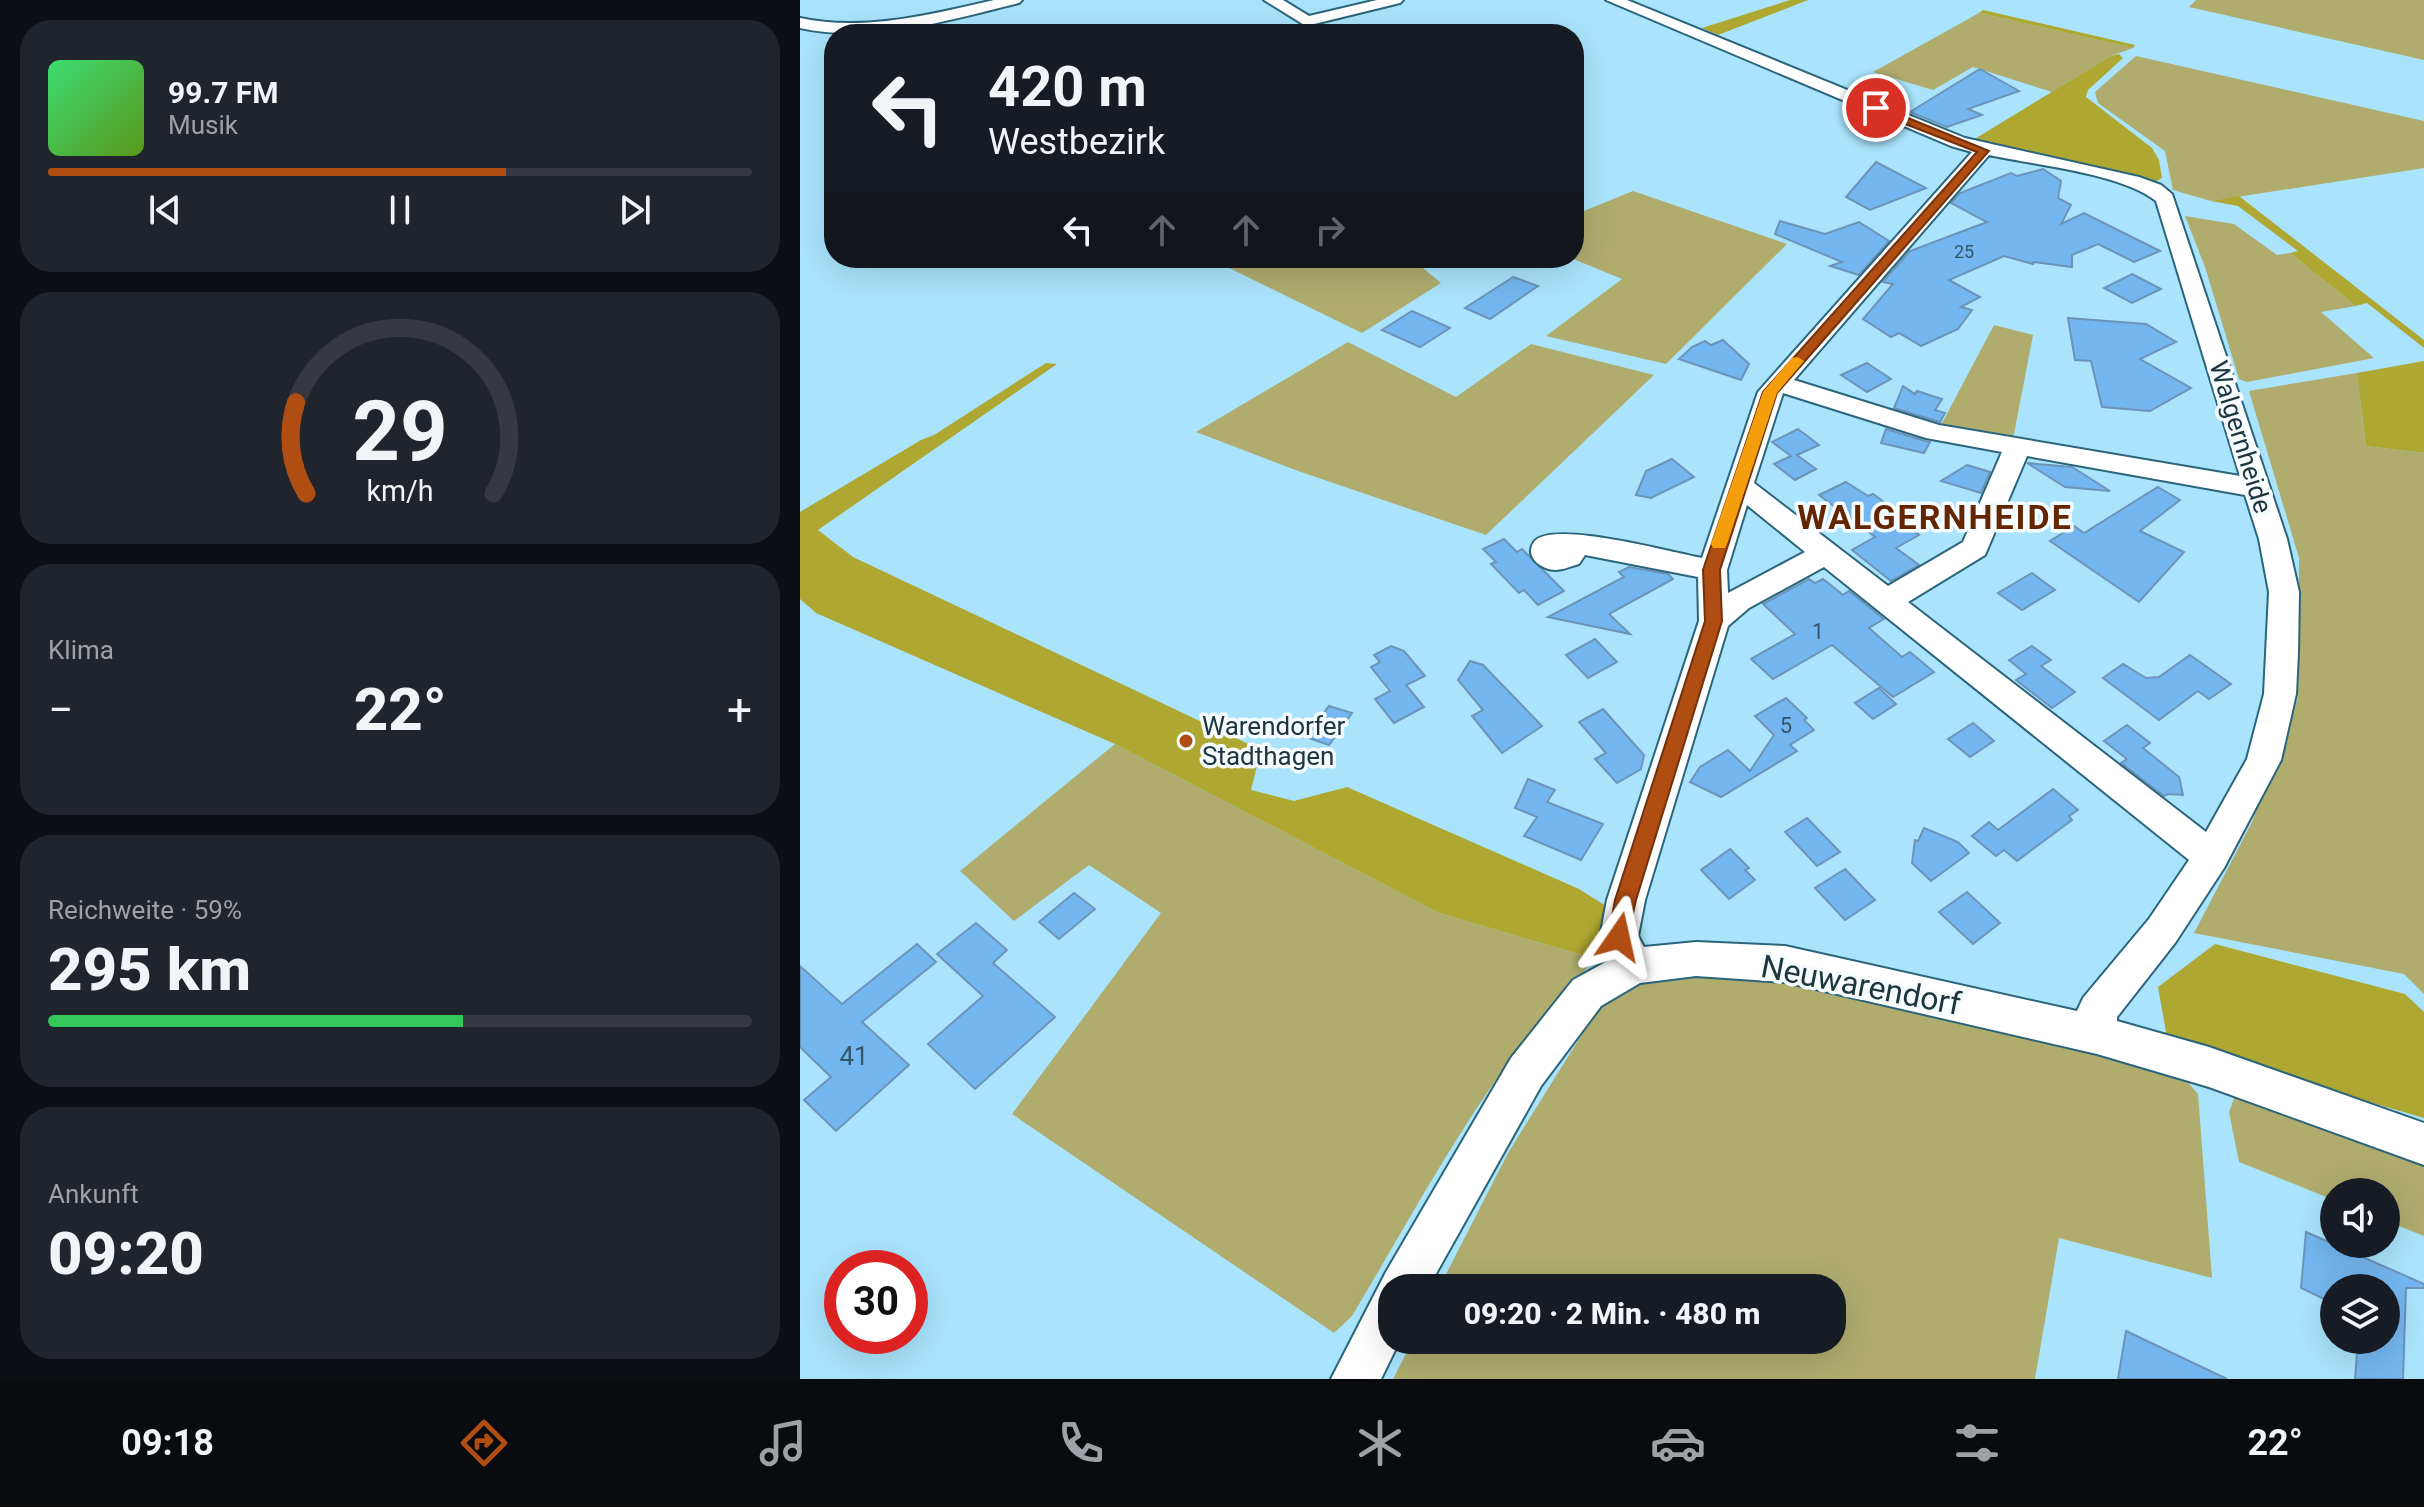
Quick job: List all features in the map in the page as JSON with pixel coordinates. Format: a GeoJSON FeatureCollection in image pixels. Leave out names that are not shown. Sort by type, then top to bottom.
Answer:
{"type":"FeatureCollection","features":[{"type":"Feature","properties":{"kind":"street"},"geometry":{"type":"LineString","coordinates":[[876,24],[1014,0]]}},
{"type":"Feature","properties":{"kind":"street"},"geometry":{"type":"LineString","coordinates":[[1272,0],[1306,21],[1316,21],[1395,0]]}},
{"type":"Feature","properties":{"kind":"street","name":"Walgernheide"},"geometry":{"type":"LineString","coordinates":[[1614,0],[1983,151],[2101,173],[2161,191],[2257,488],[2284,592],[2280,694],[2264,760],[2211,857],[2162,931],[2097,1011],[2097,1035]]}},
{"type":"Feature","properties":{"kind":"street"},"geometry":{"type":"LineString","coordinates":[[800,23],[824,28]]}},
{"type":"Feature","properties":{"kind":"street"},"geometry":{"type":"LineString","coordinates":[[1634,966],[1619,937],[1626,900],[1714,621],[1712,570],[1770,392],[1983,151]]}},
{"type":"Feature","properties":{"kind":"street"},"geometry":{"type":"LineString","coordinates":[[1778,383],[1935,432],[2257,488]]}},
{"type":"Feature","properties":{"kind":"street"},"geometry":{"type":"LineString","coordinates":[[1888,600],[1975,548],[2018,446]]}},
{"type":"Feature","properties":{"kind":"street"},"geometry":{"type":"LineString","coordinates":[[1738,484],[2211,857]]}},
{"type":"Feature","properties":{"kind":"street"},"geometry":{"type":"LineString","coordinates":[[1573,543],[1712,570]]}},
{"type":"Feature","properties":{"kind":"street"},"geometry":{"type":"LineString","coordinates":[[1714,621],[1738,601],[1826,553]]}},
{"type":"Feature","properties":{"kind":"street","name":"Neuwarendorf"},"geometry":{"type":"LineString","coordinates":[[1410,1274],[1526,1072],[1587,993],[1634,966],[1696,959],[1785,964],[2097,1035],[2209,1067],[2424,1144]]}},
{"type":"Feature","properties":{"kind":"street"},"geometry":{"type":"LineString","coordinates":[[1355,1379],[1378,1334]]}},
{"type":"Feature","properties":{"kind":"shaded area"},"geometry":{"type":"Polygon","coordinates":[[[1790,0],[1808,0],[1718,35],[1702,28],[1790,0]]]}},
{"type":"Feature","properties":{"kind":"shaded area"},"geometry":{"type":"Polygon","coordinates":[[[2196,0],[2424,0],[2424,60],[2189,7],[2196,0]]]}},
{"type":"Feature","properties":{"kind":"shaded area"},"geometry":{"type":"Polygon","coordinates":[[[1983,10],[2135,45],[2133,48],[1979,13],[1983,10]]]}},
{"type":"Feature","properties":{"kind":"shaded area"},"geometry":{"type":"Polygon","coordinates":[[[1979,13],[2133,48],[2111,56],[2052,92],[1973,67],[1933,90],[1873,72],[1979,13]]]}},
{"type":"Feature","properties":{"kind":"shaded area"},"geometry":{"type":"Polygon","coordinates":[[[2119,54],[2123,58],[2088,90],[2086,97],[2152,148],[2159,160],[2162,178],[2153,183],[1973,140],[2111,56],[2119,54]]]}},
{"type":"Feature","properties":{"kind":"shaded area"},"geometry":{"type":"Polygon","coordinates":[[[2136,56],[2424,121],[2424,168],[2211,201],[2173,190],[2165,151],[2098,103],[2095,92],[2136,56]]]}},
{"type":"Feature","properties":{"kind":"shaded area"},"geometry":{"type":"Polygon","coordinates":[[[1633,191],[1787,244],[1666,364],[1546,336],[1622,279],[1584,263],[1584,211],[1633,191]]]}},
{"type":"Feature","properties":{"kind":"shaded area"},"geometry":{"type":"Polygon","coordinates":[[[2239,196],[2424,340],[2424,348],[2367,303],[2356,306],[2290,253],[2298,251],[2238,206],[2211,201],[2239,196]]]}},
{"type":"Feature","properties":{"kind":"shaded area"},"geometry":{"type":"Polygon","coordinates":[[[2185,216],[2234,224],[2277,255],[2290,253],[2356,306],[2321,312],[2374,358],[2247,382],[2239,379],[2205,267],[2185,216]]]}},
{"type":"Feature","properties":{"kind":"shaded area"},"geometry":{"type":"Polygon","coordinates":[[[1229,268],[1423,268],[1441,283],[1362,333],[1229,268]]]}},
{"type":"Feature","properties":{"kind":"shaded area"},"geometry":{"type":"Polygon","coordinates":[[[1994,325],[2033,335],[2013,439],[1940,427],[1994,325]]]}},
{"type":"Feature","properties":{"kind":"shaded area"},"geometry":{"type":"Polygon","coordinates":[[[1348,342],[1456,397],[1531,344],[1654,375],[1486,535],[1298,471],[1196,432],[1348,342]]]}},
{"type":"Feature","properties":{"kind":"shaded area"},"geometry":{"type":"Polygon","coordinates":[[[2424,361],[2424,453],[2366,446],[2357,373],[2424,361]]]}},
{"type":"Feature","properties":{"kind":"shaded area"},"geometry":{"type":"Polygon","coordinates":[[[1046,363],[1057,364],[818,530],[853,557],[1261,750],[1251,790],[1294,801],[1347,787],[1579,889],[1609,908],[1596,959],[1439,913],[1115,744],[816,613],[800,599],[800,512],[934,435],[1046,363]]]}},
{"type":"Feature","properties":{"kind":"shaded area"},"geometry":{"type":"Polygon","coordinates":[[[2357,373],[2366,446],[2424,453],[2424,994],[2404,974],[2194,933],[2252,822],[2298,698],[2299,558],[2249,391],[2357,373]]]}},
{"type":"Feature","properties":{"kind":"shaded area"},"geometry":{"type":"Polygon","coordinates":[[[1115,744],[1439,913],[1596,959],[1559,998],[1493,1084],[1434,1176],[1352,1316],[1334,1333],[1012,1114],[1161,913],[1089,865],[1014,921],[960,871],[1115,744]]]}},
{"type":"Feature","properties":{"kind":"shaded area"},"geometry":{"type":"Polygon","coordinates":[[[2215,944],[2405,994],[2424,1012],[2424,1118],[2168,1043],[2158,987],[2215,944]]]}},
{"type":"Feature","properties":{"kind":"shaded area"},"geometry":{"type":"Polygon","coordinates":[[[1698,972],[1782,977],[2183,1077],[2198,1094],[2212,1278],[2059,1238],[2035,1379],[1393,1379],[1406,1354],[1846,1354],[1846,1274],[1446,1274],[1508,1153],[1599,1007],[1646,982],[1698,972]]]}},
{"type":"Feature","properties":{"kind":"shaded area"},"geometry":{"type":"Polygon","coordinates":[[[2238,1088],[2424,1161],[2424,1236],[2400,1227],[2400,1178],[2320,1178],[2320,1194],[2239,1162],[2229,1112],[2238,1088]]]}},
{"type":"Feature","properties":{"kind":"building"},"geometry":{"type":"Polygon","coordinates":[[[1980,69],[2019,91],[1968,109],[1982,115],[1947,127],[1910,112],[1980,69]]]}},
{"type":"Feature","properties":{"kind":"building"},"geometry":{"type":"Polygon","coordinates":[[[1876,162],[1926,188],[1870,210],[1846,197],[1876,162]]]}},
{"type":"Feature","properties":{"kind":"building"},"geometry":{"type":"Polygon","coordinates":[[[2043,169],[2061,181],[2058,198],[2071,205],[2061,224],[2084,213],[2160,251],[2134,262],[2098,244],[2072,255],[2072,267],[2033,264],[2004,256],[1949,280],[1980,297],[1961,307],[1972,310],[1958,329],[1921,346],[1899,333],[1891,337],[1863,319],[1893,284],[1883,282],[1910,251],[1987,222],[1951,203],[1960,193],[2011,173],[2017,176],[2043,169]]]}},
{"type":"Feature","properties":{"kind":"building"},"geometry":{"type":"Polygon","coordinates":[[[1780,221],[1825,234],[1859,222],[1889,241],[1859,275],[1830,266],[1842,262],[1775,234],[1780,221]]]}},
{"type":"Feature","properties":{"kind":"building"},"geometry":{"type":"Polygon","coordinates":[[[2132,274],[2161,289],[2132,303],[2104,288],[2132,274]]]}},
{"type":"Feature","properties":{"kind":"building"},"geometry":{"type":"Polygon","coordinates":[[[1513,277],[1538,286],[1490,319],[1465,308],[1513,277]]]}},
{"type":"Feature","properties":{"kind":"building"},"geometry":{"type":"Polygon","coordinates":[[[1412,311],[1450,328],[1420,347],[1382,330],[1412,311]]]}},
{"type":"Feature","properties":{"kind":"building"},"geometry":{"type":"Polygon","coordinates":[[[2068,318],[2146,324],[2176,342],[2140,359],[2191,388],[2150,411],[2102,407],[2091,361],[2075,360],[2068,318]]]}},
{"type":"Feature","properties":{"kind":"building"},"geometry":{"type":"Polygon","coordinates":[[[1723,340],[1749,364],[1741,380],[1679,359],[1692,347],[1705,341],[1711,345],[1723,340]]]}},
{"type":"Feature","properties":{"kind":"building"},"geometry":{"type":"Polygon","coordinates":[[[1867,363],[1891,379],[1867,392],[1841,375],[1867,363]]]}},
{"type":"Feature","properties":{"kind":"building"},"geometry":{"type":"Polygon","coordinates":[[[1903,386],[1915,394],[1917,391],[1942,399],[1935,410],[1945,413],[1940,422],[1894,408],[1903,386]]]}},
{"type":"Feature","properties":{"kind":"building"},"geometry":{"type":"Polygon","coordinates":[[[1798,429],[1819,445],[1797,455],[1816,469],[1795,480],[1774,464],[1791,456],[1772,442],[1798,429]]]}},
{"type":"Feature","properties":{"kind":"building"},"geometry":{"type":"Polygon","coordinates":[[[1886,429],[1930,442],[1924,453],[1881,443],[1886,429]]]}},
{"type":"Feature","properties":{"kind":"building"},"geometry":{"type":"Polygon","coordinates":[[[1672,459],[1694,477],[1651,498],[1636,495],[1646,471],[1672,459]]]}},
{"type":"Feature","properties":{"kind":"building"},"geometry":{"type":"Polygon","coordinates":[[[2027,463],[2072,467],[2110,491],[2065,487],[2027,463]]]}},
{"type":"Feature","properties":{"kind":"building"},"geometry":{"type":"Polygon","coordinates":[[[1967,465],[1990,472],[1981,493],[1941,481],[1967,465]]]}},
{"type":"Feature","properties":{"kind":"building"},"geometry":{"type":"Polygon","coordinates":[[[1846,482],[1868,496],[1873,494],[1899,513],[1893,516],[1919,535],[1896,548],[1919,565],[1891,581],[1852,550],[1875,537],[1819,495],[1846,482]]]}},
{"type":"Feature","properties":{"kind":"building"},"geometry":{"type":"Polygon","coordinates":[[[2158,487],[2180,500],[2140,531],[2184,552],[2139,602],[2050,541],[2074,526],[2084,533],[2158,487]]]}},
{"type":"Feature","properties":{"kind":"building"},"geometry":{"type":"Polygon","coordinates":[[[1504,539],[1517,552],[1522,549],[1564,591],[1538,605],[1524,590],[1519,593],[1491,564],[1496,562],[1483,549],[1504,539]]]}},
{"type":"Feature","properties":{"kind":"building"},"geometry":{"type":"Polygon","coordinates":[[[1629,567],[1668,574],[1673,579],[1609,614],[1630,634],[1548,617],[1624,577],[1619,572],[1629,567]]]}},
{"type":"Feature","properties":{"kind":"building"},"geometry":{"type":"Polygon","coordinates":[[[2032,573],[2055,590],[2022,610],[1998,593],[2032,573]]]}},
{"type":"Feature","properties":{"kind":"building"},"geometry":{"type":"Polygon","coordinates":[[[1809,579],[1815,583],[1823,579],[1843,595],[1849,591],[1884,619],[1869,628],[1902,657],[1910,652],[1934,672],[1893,697],[1832,645],[1773,679],[1751,659],[1795,634],[1763,604],[1809,579]]]}},
{"type":"Feature","properties":{"kind":"building"},"geometry":{"type":"Polygon","coordinates":[[[1595,639],[1617,662],[1588,678],[1566,655],[1595,639]]]}},
{"type":"Feature","properties":{"kind":"building"},"geometry":{"type":"Polygon","coordinates":[[[1391,646],[1404,651],[1425,676],[1406,685],[1424,707],[1394,723],[1375,699],[1390,691],[1371,667],[1380,662],[1374,655],[1391,646]]]}},
{"type":"Feature","properties":{"kind":"building"},"geometry":{"type":"Polygon","coordinates":[[[2032,646],[2051,660],[2041,666],[2075,692],[2052,708],[2016,680],[2026,674],[2009,660],[2032,646]]]}},
{"type":"Feature","properties":{"kind":"building"},"geometry":{"type":"Polygon","coordinates":[[[2190,655],[2231,684],[2209,699],[2198,691],[2159,720],[2103,678],[2123,664],[2146,678],[2159,677],[2190,655]]]}},
{"type":"Feature","properties":{"kind":"building"},"geometry":{"type":"Polygon","coordinates":[[[1470,661],[1483,665],[1542,726],[1502,753],[1472,716],[1483,710],[1458,680],[1470,661]]]}},
{"type":"Feature","properties":{"kind":"building"},"geometry":{"type":"Polygon","coordinates":[[[1879,688],[1896,704],[1873,719],[1855,703],[1879,688]]]}},
{"type":"Feature","properties":{"kind":"building"},"geometry":{"type":"Polygon","coordinates":[[[1786,698],[1807,718],[1804,720],[1814,730],[1790,745],[1797,751],[1721,797],[1690,782],[1700,767],[1728,750],[1750,771],[1774,735],[1755,716],[1786,698]]]}},
{"type":"Feature","properties":{"kind":"building"},"geometry":{"type":"Polygon","coordinates":[[[1329,706],[1352,713],[1329,745],[1306,737],[1329,706]]]}},
{"type":"Feature","properties":{"kind":"building"},"geometry":{"type":"Polygon","coordinates":[[[1603,709],[1644,755],[1641,769],[1617,783],[1595,759],[1606,753],[1579,722],[1603,709]]]}},
{"type":"Feature","properties":{"kind":"building"},"geometry":{"type":"Polygon","coordinates":[[[1973,723],[1994,741],[1970,757],[1948,739],[1973,723]]]}},
{"type":"Feature","properties":{"kind":"building"},"geometry":{"type":"Polygon","coordinates":[[[2127,725],[2150,743],[2143,748],[2179,777],[2183,795],[2164,796],[2121,763],[2127,759],[2104,741],[2127,725]]]}},
{"type":"Feature","properties":{"kind":"building"},"geometry":{"type":"Polygon","coordinates":[[[1528,779],[1555,790],[1547,802],[1603,824],[1581,860],[1524,836],[1537,817],[1515,808],[1528,779]]]}},
{"type":"Feature","properties":{"kind":"building"},"geometry":{"type":"Polygon","coordinates":[[[2053,789],[2078,810],[2069,816],[2072,820],[2017,861],[2004,850],[1996,856],[1972,836],[1989,822],[1998,830],[2053,789]]]}},
{"type":"Feature","properties":{"kind":"building"},"geometry":{"type":"Polygon","coordinates":[[[1807,818],[1840,852],[1817,866],[1785,832],[1807,818]]]}},
{"type":"Feature","properties":{"kind":"building"},"geometry":{"type":"Polygon","coordinates":[[[1924,828],[1958,842],[1969,853],[1931,881],[1912,863],[1915,840],[1918,841],[1924,828]]]}},
{"type":"Feature","properties":{"kind":"building"},"geometry":{"type":"Polygon","coordinates":[[[1730,849],[1749,868],[1745,870],[1755,880],[1729,899],[1701,870],[1730,849]]]}},
{"type":"Feature","properties":{"kind":"building"},"geometry":{"type":"Polygon","coordinates":[[[1845,869],[1875,900],[1845,920],[1815,888],[1845,869]]]}},
{"type":"Feature","properties":{"kind":"building"},"geometry":{"type":"Polygon","coordinates":[[[1967,892],[2000,923],[1973,944],[1939,912],[1967,892]]]}},
{"type":"Feature","properties":{"kind":"building"},"geometry":{"type":"Polygon","coordinates":[[[1074,893],[1095,909],[1059,939],[1039,922],[1074,893]]]}},
{"type":"Feature","properties":{"kind":"building"},"geometry":{"type":"Polygon","coordinates":[[[976,923],[1007,950],[993,963],[1055,1017],[975,1089],[928,1044],[983,996],[937,954],[976,923]]]}},
{"type":"Feature","properties":{"kind":"building"},"geometry":{"type":"Polygon","coordinates":[[[917,944],[936,962],[862,1022],[909,1065],[836,1131],[804,1100],[831,1077],[800,1047],[800,966],[842,1004],[917,944]]]}},
{"type":"Feature","properties":{"kind":"building"},"geometry":{"type":"Polygon","coordinates":[[[2306,1232],[2320,1238],[2320,1258],[2365,1258],[2424,1284],[2424,1288],[2406,1288],[2403,1379],[2355,1379],[2357,1354],[2400,1354],[2400,1274],[2320,1274],[2320,1297],[2301,1288],[2306,1232]]]}},
{"type":"Feature","properties":{"kind":"building"},"geometry":{"type":"Polygon","coordinates":[[[2126,1331],[2227,1379],[2118,1379],[2126,1331]]]}},
{"type":"Feature","properties":{"kind":"slow traffic"},"geometry":{"type":"LineString","coordinates":[[1719,544],[1770,392],[1797,361]]}},
{"type":"Feature","properties":{"kind":"place","name":"Warendorfer Stadthagen"},"geometry":{"type":"Point","coordinates":[1186,741]}},
{"type":"Feature","properties":{"kind":"district","name":"WALGERNHEIDE"},"geometry":{"type":"Point","coordinates":[1935,517]}},
{"type":"Feature","properties":{"kind":"route"},"geometry":{"type":"LineString","coordinates":[[1619,937],[1626,900],[1714,621],[1712,570],[1770,392],[1983,151],[1876,108]]}}]}
